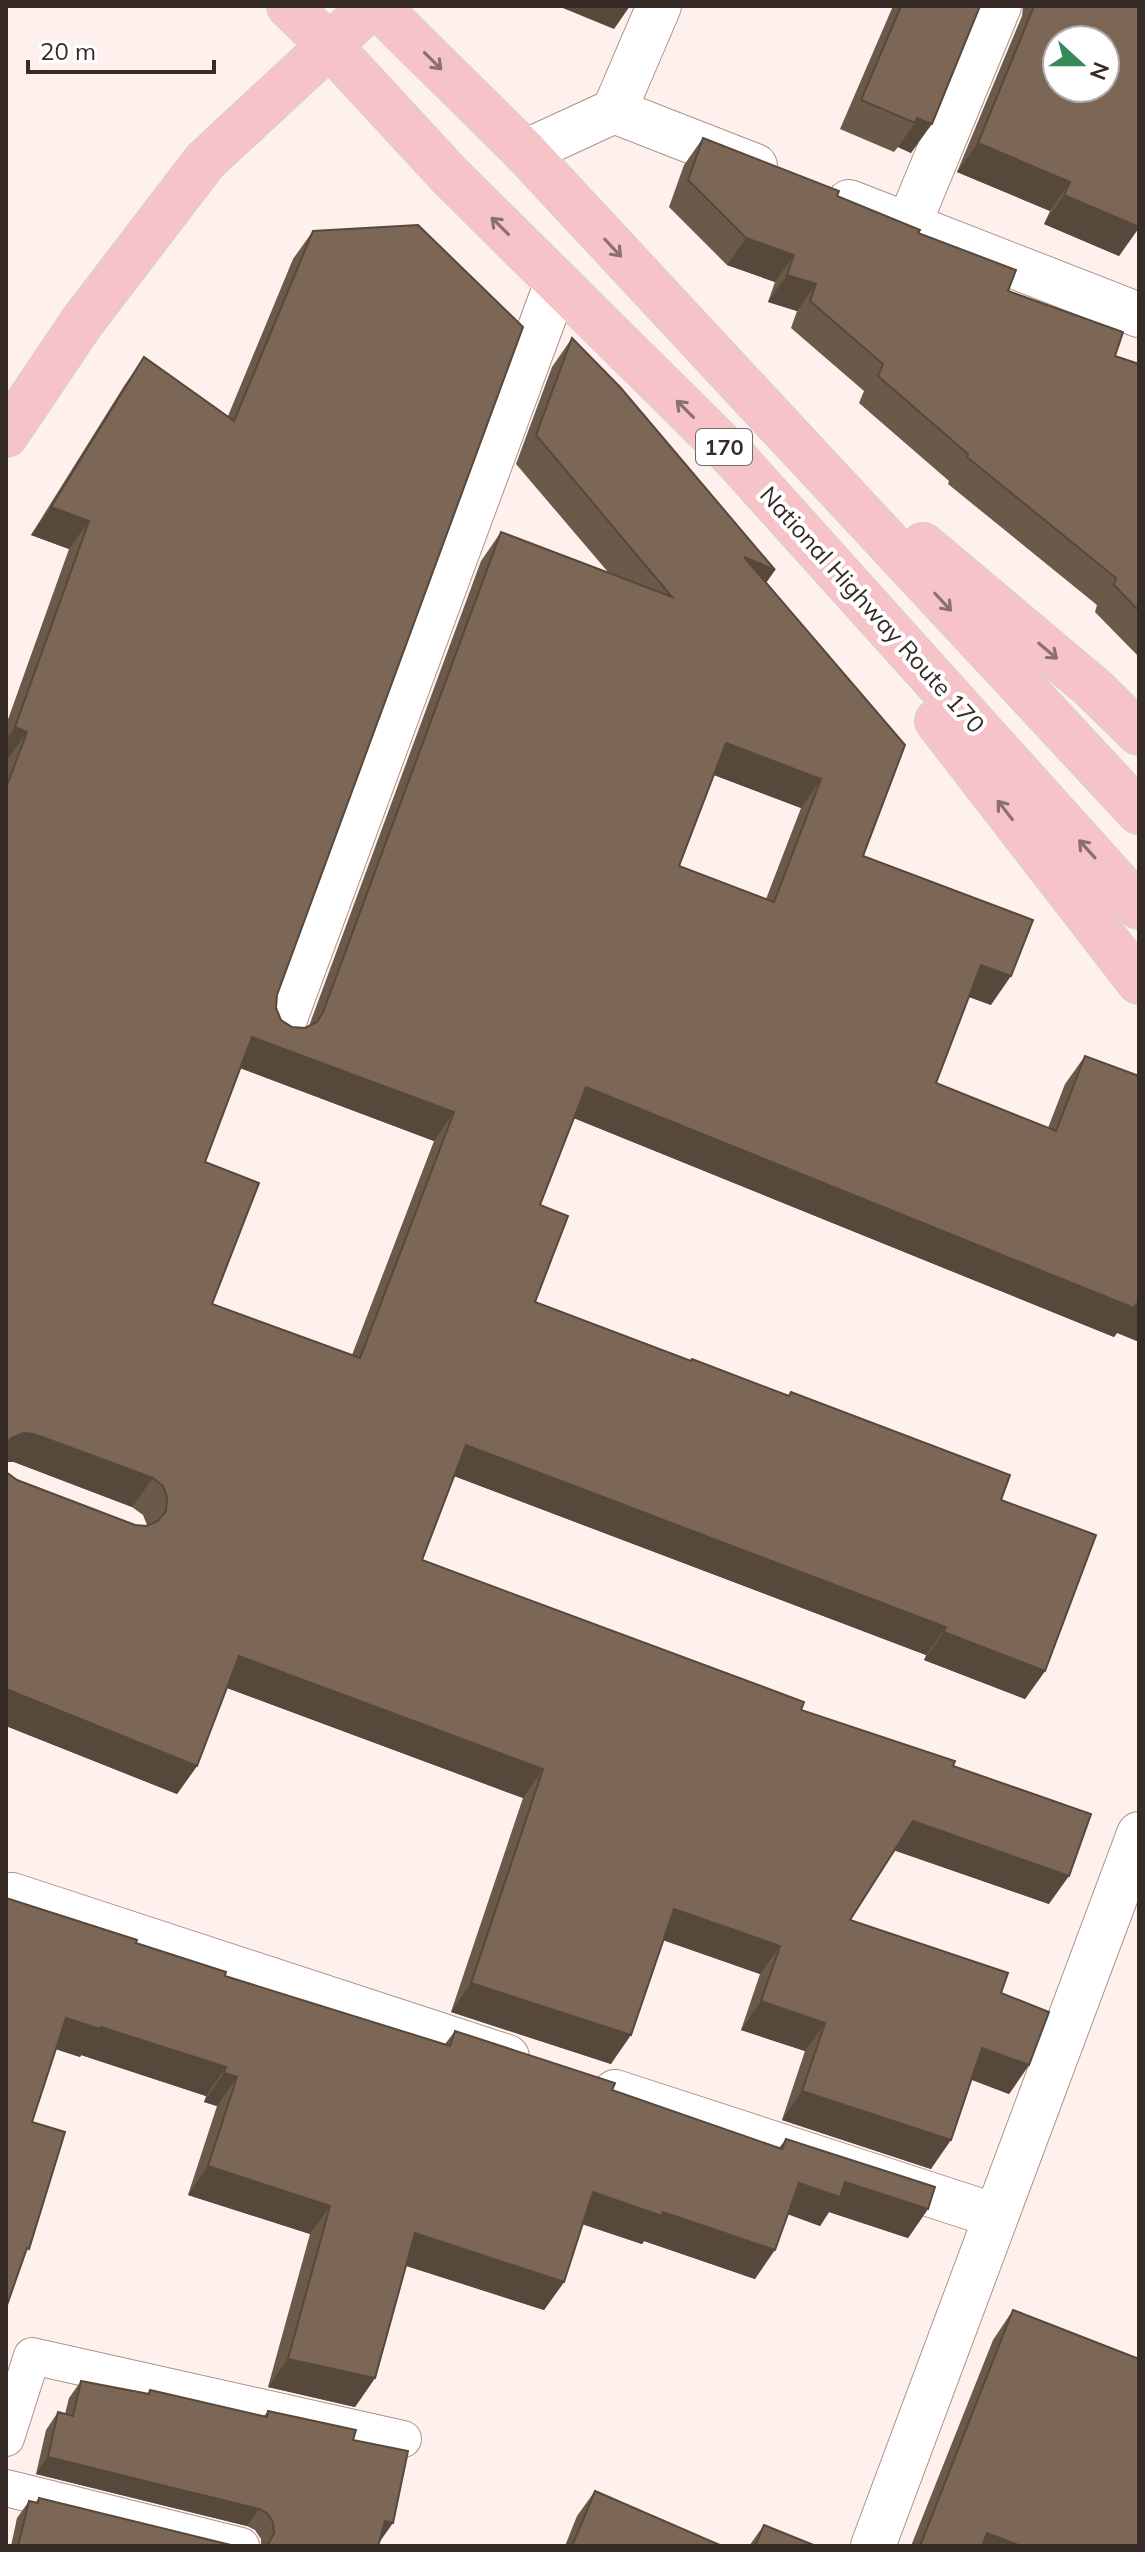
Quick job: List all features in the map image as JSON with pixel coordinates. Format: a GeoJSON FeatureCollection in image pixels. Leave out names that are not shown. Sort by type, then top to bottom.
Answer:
{"type":"FeatureCollection","features":[{"type":"Feature","properties":{"kind":"highway","name":"National Highway Route 170"},"geometry":{"type":"LineString","coordinates":[[289,6],[450,176],[734,457],[1139,907]]}},
{"type":"Feature","properties":{"kind":"highway","name":"170"},"geometry":{"type":"LineString","coordinates":[[6,435],[82,322],[205,161],[374,6],[525,152],[1139,812]]}},
{"type":"Feature","properties":{"kind":"highway","name":"170"},"geometry":{"type":"LineString","coordinates":[[774,420],[1093,688],[1139,733]]}},
{"type":"Feature","properties":{"kind":"highway"},"geometry":{"type":"LineString","coordinates":[[734,457],[1139,982]]}},
{"type":"Feature","properties":{"kind":"street"},"geometry":{"type":"LineString","coordinates":[[525,152],[614,111],[659,6]]}},
{"type":"Feature","properties":{"kind":"street"},"geometry":{"type":"LineString","coordinates":[[908,226],[999,6]]}},
{"type":"Feature","properties":{"kind":"street"},"geometry":{"type":"LineString","coordinates":[[614,111],[1139,315]]}},
{"type":"Feature","properties":{"kind":"street"},"geometry":{"type":"LineString","coordinates":[[280,1032],[557,282]]}},
{"type":"Feature","properties":{"kind":"street"},"geometry":{"type":"LineString","coordinates":[[873,2546],[1135,1854]]}},
{"type":"Feature","properties":{"kind":"street"},"geometry":{"type":"LineString","coordinates":[[12,1895],[996,2216]]}},
{"type":"Feature","properties":{"kind":"lane"},"geometry":{"type":"LineString","coordinates":[[6,2438],[32,2356],[403,2439]]}},
{"type":"Feature","properties":{"kind":"lane"},"geometry":{"type":"LineString","coordinates":[[6,2488],[241,2546]]}},
{"type":"Feature","properties":{"kind":"building"},"geometry":{"type":"Polygon","coordinates":[[[901,6],[980,6],[932,124],[917,118],[915,123],[861,100],[901,6]]]}},
{"type":"Feature","properties":{"kind":"building"},"geometry":{"type":"Polygon","coordinates":[[[1034,6],[1139,6],[1139,227],[1064,195],[1070,182],[978,143],[1034,6]]]}},
{"type":"Feature","properties":{"kind":"building"},"geometry":{"type":"Polygon","coordinates":[[[703,138],[839,191],[837,196],[920,230],[918,233],[1016,270],[1008,291],[1123,332],[1115,356],[1139,364],[1139,611],[1114,585],[1116,578],[967,457],[968,454],[878,376],[883,364],[810,301],[816,284],[787,275],[794,255],[746,238],[688,180],[703,138]]]}},
{"type":"Feature","properties":{"kind":"building"},"geometry":{"type":"Polygon","coordinates":[[[418,225],[523,327],[277,995],[276,1008],[281,1020],[292,1027],[305,1028],[317,1022],[323,1012],[501,532],[672,597],[536,435],[572,338],[620,387],[775,570],[744,557],[905,745],[863,856],[1033,920],[1011,976],[981,965],[936,1083],[1056,1131],[1085,1056],[1139,1076],[1139,1305],[1136,1304],[1134,1308],[586,1087],[540,1205],[568,1216],[535,1302],[789,1396],[791,1392],[1010,1475],[1001,1500],[1096,1535],[1045,1671],[944,1632],[946,1627],[466,1445],[422,1560],[804,1702],[801,1710],[955,1761],[953,1766],[1091,1814],[1069,1876],[913,1821],[850,1920],[1008,1973],[1001,1993],[1049,2012],[1029,2065],[982,2048],[951,2140],[802,2091],[825,2023],[761,2001],[780,1946],[674,1909],[631,2035],[471,1983],[543,1769],[239,1656],[197,1766],[6,1689],[6,1472],[17,1480],[135,1525],[146,1526],[158,1521],[166,1511],[167,1497],[163,1486],[153,1478],[34,1434],[23,1433],[6,1444],[6,788],[27,732],[15,727],[89,521],[51,507],[144,357],[234,421],[313,231],[418,225]],[[726,743],[679,866],[774,902],[821,779],[726,743]],[[252,1037],[205,1162],[259,1183],[212,1304],[360,1358],[454,1112],[252,1037]]]}},
{"type":"Feature","properties":{"kind":"building"},"geometry":{"type":"Polygon","coordinates":[[[6,1898],[137,1940],[136,1943],[226,1972],[225,1976],[450,2046],[455,2031],[615,2083],[612,2090],[782,2149],[786,2139],[935,2187],[928,2209],[845,2182],[840,2197],[799,2183],[775,2250],[593,2192],[564,2282],[415,2233],[375,2378],[288,2359],[330,2206],[208,2166],[237,2077],[224,2073],[226,2067],[66,2018],[32,2122],[65,2132],[29,2249],[6,2305],[6,1898]]]}},
{"type":"Feature","properties":{"kind":"building"},"geometry":{"type":"Polygon","coordinates":[[[1013,2310],[1139,2359],[1139,2546],[1021,2546],[987,2533],[982,2546],[920,2546],[1013,2310]]]}},
{"type":"Feature","properties":{"kind":"building"},"geometry":{"type":"Polygon","coordinates":[[[81,2381],[149,2394],[150,2390],[267,2417],[268,2411],[356,2430],[353,2440],[408,2451],[393,2523],[385,2521],[378,2546],[263,2546],[269,2543],[274,2533],[273,2522],[267,2513],[259,2509],[48,2457],[58,2412],[73,2416],[81,2381]]]}},
{"type":"Feature","properties":{"kind":"building"},"geometry":{"type":"Polygon","coordinates":[[[595,2491],[722,2546],[572,2546],[595,2491]]]}},
{"type":"Feature","properties":{"kind":"building"},"geometry":{"type":"Polygon","coordinates":[[[39,2498],[235,2546],[18,2546],[29,2501],[38,2503],[39,2498]]]}},
{"type":"Feature","properties":{"kind":"building"},"geometry":{"type":"Polygon","coordinates":[[[764,2525],[816,2546],[755,2546],[764,2525]]]}}]}
